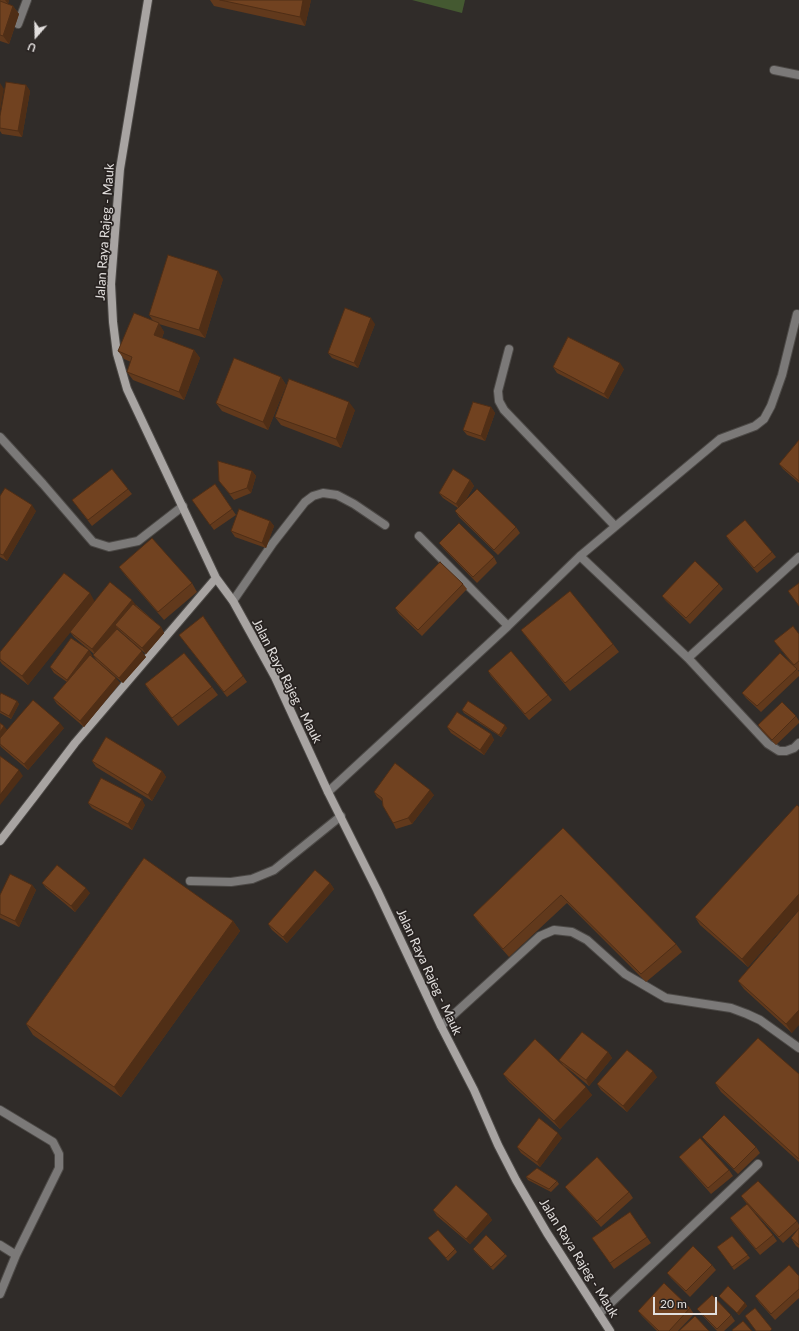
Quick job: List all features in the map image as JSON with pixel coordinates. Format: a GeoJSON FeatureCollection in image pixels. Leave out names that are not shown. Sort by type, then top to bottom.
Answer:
{"type":"FeatureCollection","features":[{"type":"Feature","properties":{"kind":"main road","name":"Jalan Raya Rajeg - Mauk"},"geometry":{"type":"LineString","coordinates":[[148,0],[120,169],[111,284],[113,322],[117,354],[127,390],[153,448],[183,506],[216,578],[233,601],[274,677],[441,1026],[474,1090],[498,1145],[516,1180],[547,1233],[610,1331]]}},
{"type":"Feature","properties":{"kind":"main road"},"geometry":{"type":"LineString","coordinates":[[0,841],[75,743],[216,578]]}},
{"type":"Feature","properties":{"kind":"street"},"geometry":{"type":"LineString","coordinates":[[18,24],[27,0]]}},
{"type":"Feature","properties":{"kind":"street"},"geometry":{"type":"LineString","coordinates":[[774,70],[799,75]]}},
{"type":"Feature","properties":{"kind":"street"},"geometry":{"type":"LineString","coordinates":[[328,792],[508,626],[580,556],[615,526],[720,439],[755,426],[764,419],[771,406],[782,375],[798,314]]}},
{"type":"Feature","properties":{"kind":"street"},"geometry":{"type":"LineString","coordinates":[[509,349],[498,391],[499,401],[504,410],[615,526]]}},
{"type":"Feature","properties":{"kind":"street"},"geometry":{"type":"LineString","coordinates":[[0,437],[93,542],[109,547],[138,541],[183,506]]}},
{"type":"Feature","properties":{"kind":"street"},"geometry":{"type":"LineString","coordinates":[[233,601],[305,502],[313,496],[323,493],[337,495],[354,504],[385,526]]}},
{"type":"Feature","properties":{"kind":"street"},"geometry":{"type":"LineString","coordinates":[[419,536],[508,626]]}},
{"type":"Feature","properties":{"kind":"street"},"geometry":{"type":"LineString","coordinates":[[580,556],[688,658],[768,744],[779,751],[786,751],[794,748],[799,743]]}},
{"type":"Feature","properties":{"kind":"street"},"geometry":{"type":"LineString","coordinates":[[688,658],[799,557]]}},
{"type":"Feature","properties":{"kind":"street"},"geometry":{"type":"LineString","coordinates":[[190,881],[231,882],[252,880],[274,870],[341,816]]}},
{"type":"Feature","properties":{"kind":"street"},"geometry":{"type":"LineString","coordinates":[[441,1026],[540,936],[554,930],[572,932],[587,940],[624,974],[666,998],[731,1008],[747,1014],[760,1020],[799,1048]]}},
{"type":"Feature","properties":{"kind":"street"},"geometry":{"type":"LineString","coordinates":[[0,1110],[53,1142],[58,1148],[59,1154],[59,1168],[16,1255],[0,1294]]}},
{"type":"Feature","properties":{"kind":"street"},"geometry":{"type":"LineString","coordinates":[[599,1314],[758,1164]]}},
{"type":"Feature","properties":{"kind":"street"},"geometry":{"type":"LineString","coordinates":[[0,1245],[16,1255]]}},
{"type":"Feature","properties":{"kind":"green space"},"geometry":{"type":"Polygon","coordinates":[[[412,0],[465,0],[462,13],[412,0]]]}},
{"type":"Feature","properties":{"kind":"building"},"geometry":{"type":"Polygon","coordinates":[[[220,0],[303,0],[300,17],[220,0]]]}},
{"type":"Feature","properties":{"kind":"building"},"geometry":{"type":"Polygon","coordinates":[[[0,1],[13,6],[3,36],[0,35],[0,1]]]}},
{"type":"Feature","properties":{"kind":"building"},"geometry":{"type":"Polygon","coordinates":[[[6,82],[26,85],[18,131],[0,128],[0,116],[6,82]]]}},
{"type":"Feature","properties":{"kind":"building"},"geometry":{"type":"Polygon","coordinates":[[[168,255],[218,271],[199,330],[149,315],[168,255]]]}},
{"type":"Feature","properties":{"kind":"building"},"geometry":{"type":"Polygon","coordinates":[[[345,308],[371,318],[354,363],[328,353],[345,308]]]}},
{"type":"Feature","properties":{"kind":"building"},"geometry":{"type":"Polygon","coordinates":[[[134,313],[159,323],[154,335],[194,350],[179,392],[127,372],[132,357],[118,351],[134,313]]]}},
{"type":"Feature","properties":{"kind":"building"},"geometry":{"type":"Polygon","coordinates":[[[568,337],[620,363],[604,394],[553,367],[568,337]]]}},
{"type":"Feature","properties":{"kind":"building"},"geometry":{"type":"Polygon","coordinates":[[[234,358],[281,377],[263,422],[216,403],[234,358]]]}},
{"type":"Feature","properties":{"kind":"building"},"geometry":{"type":"Polygon","coordinates":[[[289,379],[349,402],[336,439],[275,417],[289,379]]]}},
{"type":"Feature","properties":{"kind":"building"},"geometry":{"type":"Polygon","coordinates":[[[473,402],[491,407],[481,436],[463,430],[473,402]]]}},
{"type":"Feature","properties":{"kind":"building"},"geometry":{"type":"Polygon","coordinates":[[[799,440],[799,481],[779,464],[799,440]]]}},
{"type":"Feature","properties":{"kind":"building"},"geometry":{"type":"Polygon","coordinates":[[[218,461],[252,471],[247,488],[230,494],[219,481],[218,461]]]}},
{"type":"Feature","properties":{"kind":"building"},"geometry":{"type":"Polygon","coordinates":[[[112,469],[128,489],[88,520],[72,500],[112,469]]]}},
{"type":"Feature","properties":{"kind":"building"},"geometry":{"type":"Polygon","coordinates":[[[453,469],[470,480],[456,504],[439,493],[453,469]]]}},
{"type":"Feature","properties":{"kind":"building"},"geometry":{"type":"Polygon","coordinates":[[[215,484],[232,509],[210,525],[192,500],[215,484]]]}},
{"type":"Feature","properties":{"kind":"building"},"geometry":{"type":"Polygon","coordinates":[[[5,488],[32,505],[3,555],[0,554],[0,496],[5,488]]]}},
{"type":"Feature","properties":{"kind":"building"},"geometry":{"type":"Polygon","coordinates":[[[477,489],[516,527],[494,550],[455,511],[477,489]]]}},
{"type":"Feature","properties":{"kind":"building"},"geometry":{"type":"Polygon","coordinates":[[[239,509],[270,521],[262,543],[231,531],[239,509]]]}},
{"type":"Feature","properties":{"kind":"building"},"geometry":{"type":"Polygon","coordinates":[[[745,520],[772,552],[754,568],[726,536],[745,520]]]}},
{"type":"Feature","properties":{"kind":"building"},"geometry":{"type":"Polygon","coordinates":[[[459,523],[494,557],[473,577],[439,543],[459,523]]]}},
{"type":"Feature","properties":{"kind":"building"},"geometry":{"type":"Polygon","coordinates":[[[152,538],[192,583],[158,612],[119,567],[152,538]]]}},
{"type":"Feature","properties":{"kind":"building"},"geometry":{"type":"Polygon","coordinates":[[[695,561],[719,584],[686,618],[662,596],[695,561]]]}},
{"type":"Feature","properties":{"kind":"building"},"geometry":{"type":"Polygon","coordinates":[[[440,562],[463,584],[418,630],[395,608],[440,562]]]}},
{"type":"Feature","properties":{"kind":"building"},"geometry":{"type":"Polygon","coordinates":[[[64,573],[90,593],[22,676],[0,659],[0,652],[64,573]]]}},
{"type":"Feature","properties":{"kind":"building"},"geometry":{"type":"Polygon","coordinates":[[[110,582],[132,600],[92,649],[70,632],[110,582]]]}},
{"type":"Feature","properties":{"kind":"building"},"geometry":{"type":"Polygon","coordinates":[[[799,583],[799,606],[788,591],[799,583]]]}},
{"type":"Feature","properties":{"kind":"building"},"geometry":{"type":"Polygon","coordinates":[[[570,591],[613,644],[565,683],[521,630],[570,591]]]}},
{"type":"Feature","properties":{"kind":"building"},"geometry":{"type":"Polygon","coordinates":[[[133,604],[161,627],[142,648],[115,625],[133,604]]]}},
{"type":"Feature","properties":{"kind":"building"},"geometry":{"type":"Polygon","coordinates":[[[203,616],[243,676],[224,692],[179,635],[203,616]]]}},
{"type":"Feature","properties":{"kind":"building"},"geometry":{"type":"Polygon","coordinates":[[[793,626],[799,634],[799,661],[794,665],[774,641],[793,626]]]}},
{"type":"Feature","properties":{"kind":"building"},"geometry":{"type":"Polygon","coordinates":[[[117,629],[142,651],[119,678],[93,655],[117,629]]]}},
{"type":"Feature","properties":{"kind":"building"},"geometry":{"type":"Polygon","coordinates":[[[71,638],[89,650],[67,680],[50,667],[71,638]]]}},
{"type":"Feature","properties":{"kind":"building"},"geometry":{"type":"Polygon","coordinates":[[[511,651],[548,695],[525,714],[488,671],[511,651]]]}},
{"type":"Feature","properties":{"kind":"building"},"geometry":{"type":"Polygon","coordinates":[[[184,653],[212,687],[172,718],[145,684],[184,653]]]}},
{"type":"Feature","properties":{"kind":"building"},"geometry":{"type":"Polygon","coordinates":[[[780,653],[797,669],[757,706],[742,693],[780,653]]]}},
{"type":"Feature","properties":{"kind":"building"},"geometry":{"type":"Polygon","coordinates":[[[90,655],[116,678],[80,721],[53,698],[90,655]]]}},
{"type":"Feature","properties":{"kind":"building"},"geometry":{"type":"Polygon","coordinates":[[[1,693],[17,701],[9,716],[0,711],[1,693]]]}},
{"type":"Feature","properties":{"kind":"building"},"geometry":{"type":"Polygon","coordinates":[[[33,700],[60,723],[24,764],[0,744],[0,738],[33,700]]]}},
{"type":"Feature","properties":{"kind":"building"},"geometry":{"type":"Polygon","coordinates":[[[468,701],[505,725],[499,735],[462,710],[468,701]]]}},
{"type":"Feature","properties":{"kind":"building"},"geometry":{"type":"Polygon","coordinates":[[[782,702],[796,716],[772,740],[758,725],[782,702]]]}},
{"type":"Feature","properties":{"kind":"building"},"geometry":{"type":"Polygon","coordinates":[[[457,712],[491,734],[480,750],[447,727],[457,712]]]}},
{"type":"Feature","properties":{"kind":"building"},"geometry":{"type":"Polygon","coordinates":[[[0,723],[4,726],[0,732],[0,723]]]}},
{"type":"Feature","properties":{"kind":"building"},"geometry":{"type":"Polygon","coordinates":[[[106,737],[162,771],[148,795],[92,761],[106,737]]]}},
{"type":"Feature","properties":{"kind":"building"},"geometry":{"type":"Polygon","coordinates":[[[0,756],[19,770],[0,795],[0,756]]]}},
{"type":"Feature","properties":{"kind":"building"},"geometry":{"type":"Polygon","coordinates":[[[395,763],[430,790],[408,818],[393,823],[383,806],[382,798],[374,792],[395,763]]]}},
{"type":"Feature","properties":{"kind":"building"},"geometry":{"type":"Polygon","coordinates":[[[101,778],[142,799],[128,824],[88,803],[101,778]]]}},
{"type":"Feature","properties":{"kind":"building"},"geometry":{"type":"Polygon","coordinates":[[[797,805],[799,807],[799,894],[742,959],[695,917],[797,805]]]}},
{"type":"Feature","properties":{"kind":"building"},"geometry":{"type":"Polygon","coordinates":[[[563,828],[676,944],[641,974],[561,895],[503,949],[473,915],[563,828]]]}},
{"type":"Feature","properties":{"kind":"building"},"geometry":{"type":"Polygon","coordinates":[[[144,858],[233,921],[114,1087],[26,1024],[144,858]]]}},
{"type":"Feature","properties":{"kind":"building"},"geometry":{"type":"Polygon","coordinates":[[[57,865],[86,888],[71,906],[42,883],[57,865]]]}},
{"type":"Feature","properties":{"kind":"building"},"geometry":{"type":"Polygon","coordinates":[[[315,870],[330,883],[283,937],[268,924],[315,870]]]}},
{"type":"Feature","properties":{"kind":"building"},"geometry":{"type":"Polygon","coordinates":[[[10,874],[32,885],[15,921],[0,914],[0,895],[10,874]]]}},
{"type":"Feature","properties":{"kind":"building"},"geometry":{"type":"Polygon","coordinates":[[[799,910],[799,1010],[786,1024],[738,981],[799,910]]]}},
{"type":"Feature","properties":{"kind":"building"},"geometry":{"type":"Polygon","coordinates":[[[582,1032],[608,1052],[586,1080],[559,1060],[582,1032]]]}},
{"type":"Feature","properties":{"kind":"building"},"geometry":{"type":"Polygon","coordinates":[[[758,1038],[799,1074],[799,1159],[715,1083],[758,1038]]]}},
{"type":"Feature","properties":{"kind":"building"},"geometry":{"type":"Polygon","coordinates":[[[535,1039],[586,1087],[554,1121],[503,1074],[535,1039]]]}},
{"type":"Feature","properties":{"kind":"building"},"geometry":{"type":"Polygon","coordinates":[[[627,1050],[653,1071],[623,1106],[597,1084],[627,1050]]]}},
{"type":"Feature","properties":{"kind":"building"},"geometry":{"type":"Polygon","coordinates":[[[724,1115],[756,1147],[734,1169],[702,1137],[724,1115]]]}},
{"type":"Feature","properties":{"kind":"building"},"geometry":{"type":"Polygon","coordinates":[[[539,1118],[558,1133],[537,1162],[517,1147],[539,1118]]]}},
{"type":"Feature","properties":{"kind":"building"},"geometry":{"type":"Polygon","coordinates":[[[700,1138],[729,1170],[708,1188],[679,1157],[700,1138]]]}},
{"type":"Feature","properties":{"kind":"building"},"geometry":{"type":"Polygon","coordinates":[[[597,1157],[629,1192],[597,1221],[565,1187],[597,1157]]]}},
{"type":"Feature","properties":{"kind":"building"},"geometry":{"type":"Polygon","coordinates":[[[537,1168],[557,1181],[549,1189],[526,1177],[537,1168]]]}},
{"type":"Feature","properties":{"kind":"building"},"geometry":{"type":"Polygon","coordinates":[[[758,1181],[797,1221],[779,1237],[741,1196],[758,1181]]]}},
{"type":"Feature","properties":{"kind":"building"},"geometry":{"type":"Polygon","coordinates":[[[456,1185],[488,1214],[466,1239],[433,1210],[456,1185]]]}},
{"type":"Feature","properties":{"kind":"building"},"geometry":{"type":"Polygon","coordinates":[[[747,1204],[773,1235],[756,1249],[730,1218],[747,1204]]]}},
{"type":"Feature","properties":{"kind":"building"},"geometry":{"type":"Polygon","coordinates":[[[630,1212],[647,1237],[610,1263],[592,1238],[630,1212]]]}},
{"type":"Feature","properties":{"kind":"building"},"geometry":{"type":"Polygon","coordinates":[[[799,1228],[799,1245],[791,1238],[799,1228]]]}},
{"type":"Feature","properties":{"kind":"building"},"geometry":{"type":"Polygon","coordinates":[[[438,1230],[455,1249],[446,1258],[428,1238],[438,1230]]]}},
{"type":"Feature","properties":{"kind":"building"},"geometry":{"type":"Polygon","coordinates":[[[486,1235],[505,1254],[491,1267],[473,1249],[486,1235]]]}},
{"type":"Feature","properties":{"kind":"building"},"geometry":{"type":"Polygon","coordinates":[[[732,1236],[748,1255],[732,1267],[717,1247],[732,1236]]]}},
{"type":"Feature","properties":{"kind":"building"},"geometry":{"type":"Polygon","coordinates":[[[693,1246],[712,1265],[686,1291],[667,1273],[693,1246]]]}},
{"type":"Feature","properties":{"kind":"building"},"geometry":{"type":"Polygon","coordinates":[[[789,1265],[799,1276],[799,1289],[771,1314],[755,1296],[789,1265]]]}},
{"type":"Feature","properties":{"kind":"building"},"geometry":{"type":"Polygon","coordinates":[[[664,1283],[690,1308],[669,1331],[659,1331],[638,1311],[664,1283]]]}},
{"type":"Feature","properties":{"kind":"building"},"geometry":{"type":"Polygon","coordinates":[[[728,1286],[745,1303],[737,1313],[719,1296],[728,1286]]]}},
{"type":"Feature","properties":{"kind":"building"},"geometry":{"type":"Polygon","coordinates":[[[712,1295],[731,1315],[717,1329],[697,1309],[712,1295]]]}},
{"type":"Feature","properties":{"kind":"building"},"geometry":{"type":"Polygon","coordinates":[[[755,1308],[772,1329],[770,1331],[756,1331],[745,1316],[755,1308]]]}},
{"type":"Feature","properties":{"kind":"building"},"geometry":{"type":"Polygon","coordinates":[[[695,1316],[709,1331],[679,1331],[695,1316]]]}},
{"type":"Feature","properties":{"kind":"building"},"geometry":{"type":"Polygon","coordinates":[[[743,1321],[752,1331],[732,1330],[743,1321]]]}}]}
